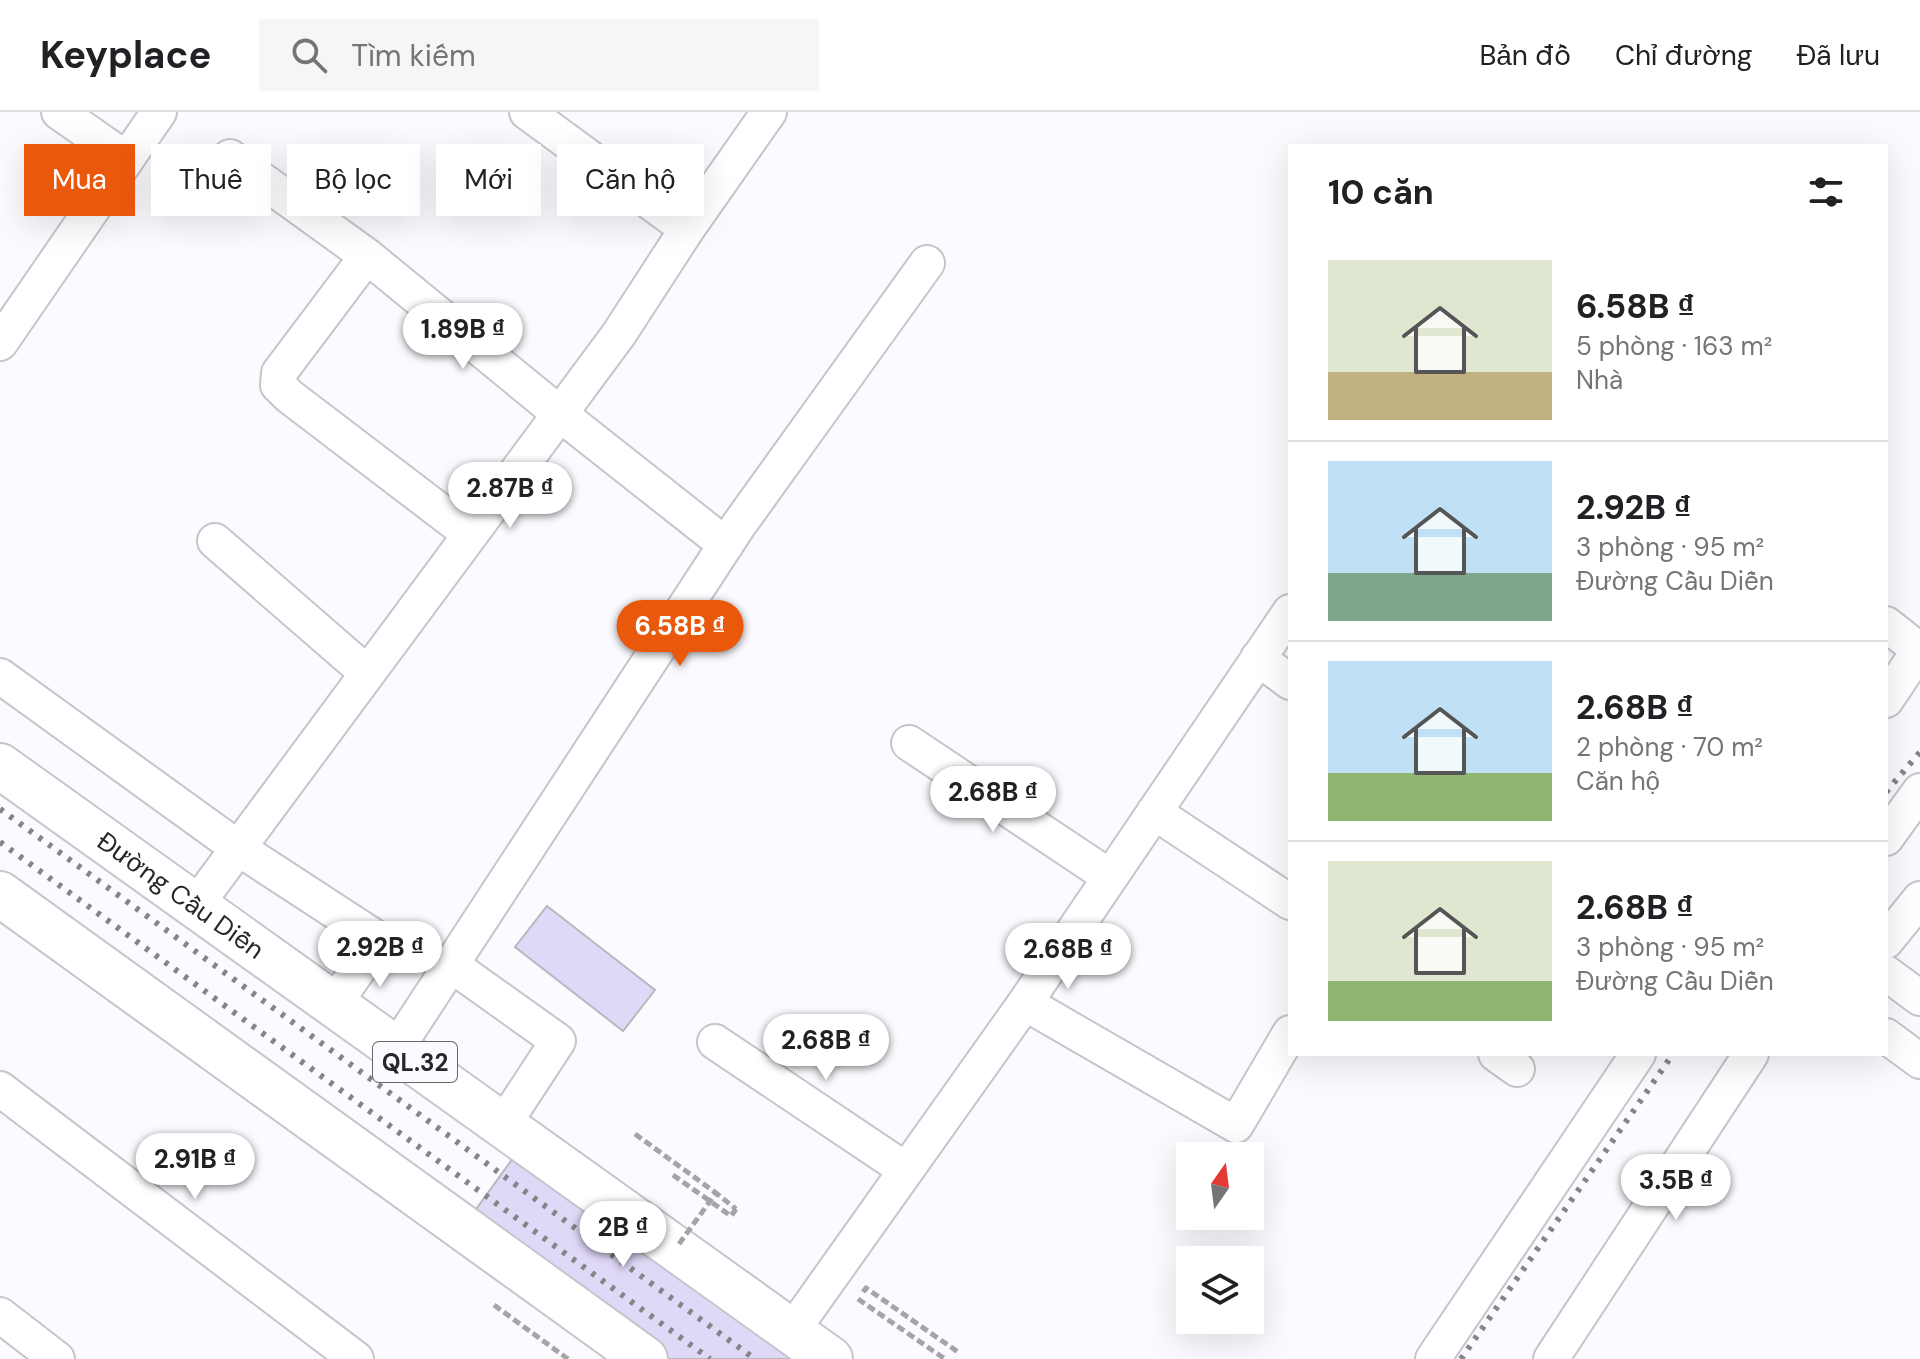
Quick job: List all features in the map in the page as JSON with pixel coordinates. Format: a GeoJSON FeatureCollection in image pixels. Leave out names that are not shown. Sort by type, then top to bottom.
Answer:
{"type":"FeatureCollection","features":[{"type":"Feature","properties":{"kind":"highway","name":"Đường Cầu Diễn"},"geometry":{"type":"LineString","coordinates":[[0,766],[830,1359]]}},
{"type":"Feature","properties":{"kind":"highway"},"geometry":{"type":"LineString","coordinates":[[0,894],[645,1359]]}},
{"type":"Feature","properties":{"kind":"street"},"geometry":{"type":"LineString","coordinates":[[59,112],[105,144]]}},
{"type":"Feature","properties":{"kind":"street"},"geometry":{"type":"LineString","coordinates":[[135,146],[159,112]]}},
{"type":"Feature","properties":{"kind":"street"},"geometry":{"type":"LineString","coordinates":[[527,112],[687,229]]}},
{"type":"Feature","properties":{"kind":"street"},"geometry":{"type":"LineString","coordinates":[[196,905],[619,334],[687,229],[753,117]]}},
{"type":"Feature","properties":{"kind":"street"},"geometry":{"type":"LineString","coordinates":[[271,187],[367,256],[726,545]]}},
{"type":"Feature","properties":{"kind":"street"},"geometry":{"type":"LineString","coordinates":[[0,343],[87,216]]}},
{"type":"Feature","properties":{"kind":"street"},"geometry":{"type":"LineString","coordinates":[[367,256],[279,373],[278,385],[470,534]]}},
{"type":"Feature","properties":{"kind":"street"},"geometry":{"type":"LineString","coordinates":[[396,1049],[726,545],[927,263]]}},
{"type":"Feature","properties":{"kind":"street"},"geometry":{"type":"LineString","coordinates":[[215,541],[367,673]]}},
{"type":"Feature","properties":{"kind":"street"},"geometry":{"type":"LineString","coordinates":[[792,1331],[1025,1003],[1288,615]]}},
{"type":"Feature","properties":{"kind":"street"},"geometry":{"type":"LineString","coordinates":[[1888,626],[1920,650],[1888,697]]}},
{"type":"Feature","properties":{"kind":"street"},"geometry":{"type":"LineString","coordinates":[[1258,658],[1288,680]]}},
{"type":"Feature","properties":{"kind":"street"},"geometry":{"type":"LineString","coordinates":[[0,676],[238,848],[379,940],[334,1004]]}},
{"type":"Feature","properties":{"kind":"street"},"geometry":{"type":"LineString","coordinates":[[909,743],[1110,877]]}},
{"type":"Feature","properties":{"kind":"street"},"geometry":{"type":"LineString","coordinates":[[1888,835],[1920,791]]}},
{"type":"Feature","properties":{"kind":"street"},"geometry":{"type":"LineString","coordinates":[[1154,812],[1288,901]]}},
{"type":"Feature","properties":{"kind":"street"},"geometry":{"type":"LineString","coordinates":[[1888,939],[1916,912]]}},
{"type":"Feature","properties":{"kind":"street"},"geometry":{"type":"LineString","coordinates":[[450,964],[558,1041],[503,1125]]}},
{"type":"Feature","properties":{"kind":"street"},"geometry":{"type":"LineString","coordinates":[[1888,974],[1920,998]]}},
{"type":"Feature","properties":{"kind":"street"},"geometry":{"type":"LineString","coordinates":[[1025,1003],[1236,1125],[1288,1036]]}},
{"type":"Feature","properties":{"kind":"street"},"geometry":{"type":"LineString","coordinates":[[1888,1037],[1920,1061]]}},
{"type":"Feature","properties":{"kind":"street"},"geometry":{"type":"LineString","coordinates":[[715,1042],[906,1170]]}},
{"type":"Feature","properties":{"kind":"street"},"geometry":{"type":"LineString","coordinates":[[1433,1359],[1637,1056]]}},
{"type":"Feature","properties":{"kind":"street"},"geometry":{"type":"LineString","coordinates":[[1551,1359],[1750,1056]]}},
{"type":"Feature","properties":{"kind":"street"},"geometry":{"type":"LineString","coordinates":[[0,1089],[355,1359]]}},
{"type":"Feature","properties":{"kind":"street"},"geometry":{"type":"LineString","coordinates":[[0,1315],[57,1359]]}},
{"type":"Feature","properties":{"kind":"path"},"geometry":{"type":"LineString","coordinates":[[635,1134],[736,1209],[731,1216],[673,1175]]}},
{"type":"Feature","properties":{"kind":"path"},"geometry":{"type":"LineString","coordinates":[[679,1244],[716,1193]]}},
{"type":"Feature","properties":{"kind":"path"},"geometry":{"type":"LineString","coordinates":[[866,1288],[958,1352]]}},
{"type":"Feature","properties":{"kind":"path"},"geometry":{"type":"LineString","coordinates":[[858,1299],[945,1359]]}},
{"type":"Feature","properties":{"kind":"path"},"geometry":{"type":"LineString","coordinates":[[494,1305],[568,1359]]}},
{"type":"Feature","properties":{"kind":"building"},"geometry":{"type":"Polygon","coordinates":[[[547,906],[655,990],[623,1031],[515,947],[547,906]]]}},
{"type":"Feature","properties":{"kind":"building"},"geometry":{"type":"Polygon","coordinates":[[[529,1136],[838,1359],[640,1359],[461,1230],[529,1136]]]}},
{"type":"Feature","properties":{"kind":"railway"},"geometry":{"type":"LineString","coordinates":[[1888,790],[1920,752]]}},
{"type":"Feature","properties":{"kind":"railway"},"geometry":{"type":"LineString","coordinates":[[0,809],[755,1359]]}},
{"type":"Feature","properties":{"kind":"railway"},"geometry":{"type":"LineString","coordinates":[[0,842],[710,1359]]}},
{"type":"Feature","properties":{"kind":"railway"},"geometry":{"type":"LineString","coordinates":[[1461,1359],[1672,1056]]}}]}
